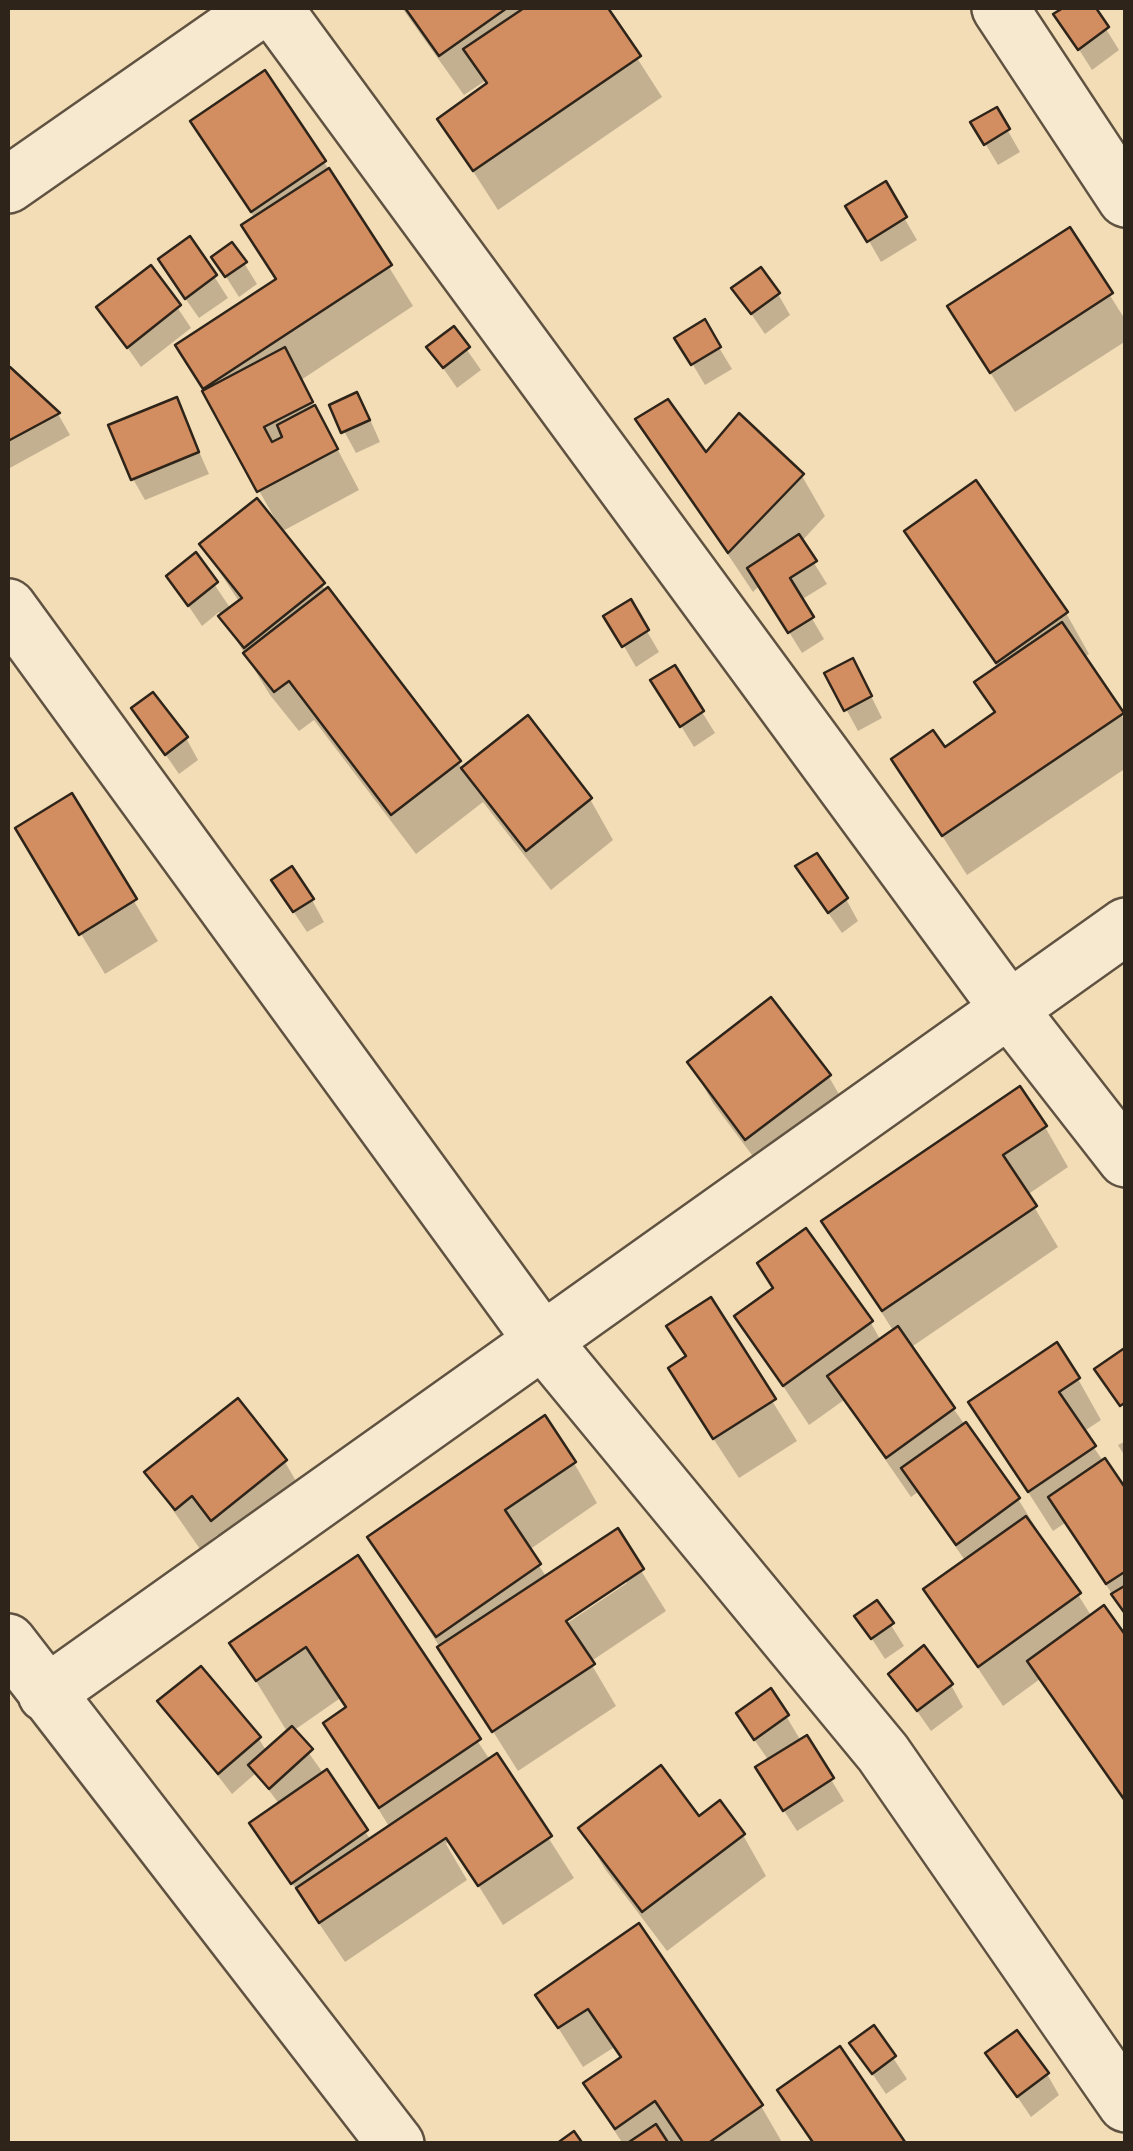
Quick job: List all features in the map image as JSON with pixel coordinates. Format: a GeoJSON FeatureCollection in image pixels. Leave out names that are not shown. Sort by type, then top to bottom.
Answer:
{"type":"FeatureCollection","features":[{"type":"Feature","properties":{"kind":"street"},"geometry":{"type":"LineString","coordinates":[[8,185],[262,8]]}},
{"type":"Feature","properties":{"kind":"street"},"geometry":{"type":"LineString","coordinates":[[274,8],[1009,1009],[1126,1159]]}},
{"type":"Feature","properties":{"kind":"street"},"geometry":{"type":"LineString","coordinates":[[1000,8],[1126,199]]}},
{"type":"Feature","properties":{"kind":"street"},"geometry":{"type":"LineString","coordinates":[[8,606],[542,1340],[883,1753],[1126,2104]]}},
{"type":"Feature","properties":{"kind":"street"},"geometry":{"type":"LineString","coordinates":[[46,1694],[1126,926]]}},
{"type":"Feature","properties":{"kind":"street"},"geometry":{"type":"LineString","coordinates":[[8,1642],[396,2144]]}},
{"type":"Feature","properties":{"kind":"building"},"geometry":{"type":"Polygon","coordinates":[[[405,8],[507,8],[439,56],[405,8]]]}},
{"type":"Feature","properties":{"kind":"building"},"geometry":{"type":"Polygon","coordinates":[[[524,8],[608,8],[641,56],[473,171],[437,119],[487,83],[463,49],[524,8]]]}},
{"type":"Feature","properties":{"kind":"building"},"geometry":{"type":"Polygon","coordinates":[[[1063,8],[1096,8],[1109,27],[1078,50],[1053,14],[1063,8]]]}},
{"type":"Feature","properties":{"kind":"building"},"geometry":{"type":"Polygon","coordinates":[[[265,70],[326,161],[251,212],[190,121],[265,70]]]}},
{"type":"Feature","properties":{"kind":"building"},"geometry":{"type":"Polygon","coordinates":[[[997,107],[1010,129],[984,145],[970,122],[997,107]]]}},
{"type":"Feature","properties":{"kind":"building"},"geometry":{"type":"Polygon","coordinates":[[[329,168],[392,265],[203,389],[175,345],[276,279],[241,225],[329,168]]]}},
{"type":"Feature","properties":{"kind":"building"},"geometry":{"type":"Polygon","coordinates":[[[886,181],[907,217],[867,242],[845,206],[886,181]]]}},
{"type":"Feature","properties":{"kind":"building"},"geometry":{"type":"Polygon","coordinates":[[[1070,227],[1113,293],[990,373],[947,306],[1070,227]]]}},
{"type":"Feature","properties":{"kind":"building"},"geometry":{"type":"Polygon","coordinates":[[[190,236],[217,275],[185,299],[158,259],[190,236]]]}},
{"type":"Feature","properties":{"kind":"building"},"geometry":{"type":"Polygon","coordinates":[[[232,242],[247,262],[225,277],[211,257],[232,242]]]}},
{"type":"Feature","properties":{"kind":"building"},"geometry":{"type":"Polygon","coordinates":[[[151,265],[181,305],[127,348],[96,307],[151,265]]]}},
{"type":"Feature","properties":{"kind":"building"},"geometry":{"type":"Polygon","coordinates":[[[761,267],[780,293],[751,314],[731,288],[761,267]]]}},
{"type":"Feature","properties":{"kind":"building"},"geometry":{"type":"Polygon","coordinates":[[[705,319],[721,347],[691,365],[674,338],[705,319]]]}},
{"type":"Feature","properties":{"kind":"building"},"geometry":{"type":"Polygon","coordinates":[[[454,326],[470,347],[443,368],[426,347],[454,326]]]}},
{"type":"Feature","properties":{"kind":"building"},"geometry":{"type":"Polygon","coordinates":[[[285,347],[313,402],[264,427],[272,442],[282,437],[277,425],[315,405],[338,449],[257,492],[202,391],[285,347]]]}},
{"type":"Feature","properties":{"kind":"building"},"geometry":{"type":"Polygon","coordinates":[[[8,369],[60,413],[8,441],[8,369]]]}},
{"type":"Feature","properties":{"kind":"building"},"geometry":{"type":"Polygon","coordinates":[[[357,392],[370,420],[341,433],[329,405],[357,392]]]}},
{"type":"Feature","properties":{"kind":"building"},"geometry":{"type":"Polygon","coordinates":[[[177,397],[199,452],[131,480],[108,425],[177,397]]]}},
{"type":"Feature","properties":{"kind":"building"},"geometry":{"type":"Polygon","coordinates":[[[668,399],[706,452],[739,413],[804,474],[728,553],[635,419],[668,399]]]}},
{"type":"Feature","properties":{"kind":"building"},"geometry":{"type":"Polygon","coordinates":[[[976,480],[1068,612],[996,663],[904,531],[976,480]]]}},
{"type":"Feature","properties":{"kind":"building"},"geometry":{"type":"Polygon","coordinates":[[[257,498],[325,583],[244,648],[218,616],[242,598],[199,544],[257,498]]]}},
{"type":"Feature","properties":{"kind":"building"},"geometry":{"type":"Polygon","coordinates":[[[799,534],[817,561],[790,578],[814,617],[788,633],[747,568],[799,534]]]}},
{"type":"Feature","properties":{"kind":"building"},"geometry":{"type":"Polygon","coordinates":[[[196,552],[218,582],[188,606],[166,576],[196,552]]]}},
{"type":"Feature","properties":{"kind":"building"},"geometry":{"type":"Polygon","coordinates":[[[328,587],[461,761],[391,815],[289,681],[274,692],[243,653],[328,587]]]}},
{"type":"Feature","properties":{"kind":"building"},"geometry":{"type":"Polygon","coordinates":[[[631,599],[649,630],[622,647],[603,616],[631,599]]]}},
{"type":"Feature","properties":{"kind":"building"},"geometry":{"type":"Polygon","coordinates":[[[1062,622],[1124,713],[942,836],[891,759],[933,730],[945,747],[995,712],[974,682],[1062,622]]]}},
{"type":"Feature","properties":{"kind":"building"},"geometry":{"type":"Polygon","coordinates":[[[853,658],[872,696],[844,711],[824,673],[853,658]]]}},
{"type":"Feature","properties":{"kind":"building"},"geometry":{"type":"Polygon","coordinates":[[[675,665],[704,711],[680,727],[650,680],[675,665]]]}},
{"type":"Feature","properties":{"kind":"building"},"geometry":{"type":"Polygon","coordinates":[[[153,692],[188,737],[165,755],[131,708],[153,692]]]}},
{"type":"Feature","properties":{"kind":"building"},"geometry":{"type":"Polygon","coordinates":[[[528,715],[592,798],[526,851],[461,768],[528,715]]]}},
{"type":"Feature","properties":{"kind":"building"},"geometry":{"type":"Polygon","coordinates":[[[72,793],[137,899],[79,935],[15,828],[72,793]]]}},
{"type":"Feature","properties":{"kind":"building"},"geometry":{"type":"Polygon","coordinates":[[[817,853],[848,898],[828,913],[795,866],[817,853]]]}},
{"type":"Feature","properties":{"kind":"building"},"geometry":{"type":"Polygon","coordinates":[[[292,866],[314,899],[293,912],[271,880],[292,866]]]}},
{"type":"Feature","properties":{"kind":"building"},"geometry":{"type":"Polygon","coordinates":[[[771,997],[831,1075],[745,1140],[687,1062],[771,997]]]}},
{"type":"Feature","properties":{"kind":"building"},"geometry":{"type":"Polygon","coordinates":[[[1020,1086],[1047,1126],[1003,1155],[1037,1206],[882,1311],[821,1221],[1020,1086]]]}},
{"type":"Feature","properties":{"kind":"building"},"geometry":{"type":"Polygon","coordinates":[[[806,1228],[873,1321],[783,1386],[734,1316],[773,1288],[757,1263],[806,1228]]]}},
{"type":"Feature","properties":{"kind":"building"},"geometry":{"type":"Polygon","coordinates":[[[711,1297],[776,1399],[713,1439],[668,1368],[686,1356],[666,1326],[711,1297]]]}},
{"type":"Feature","properties":{"kind":"building"},"geometry":{"type":"Polygon","coordinates":[[[898,1326],[955,1408],[886,1458],[827,1376],[898,1326]]]}},
{"type":"Feature","properties":{"kind":"building"},"geometry":{"type":"Polygon","coordinates":[[[1057,1342],[1080,1378],[1059,1392],[1096,1446],[1028,1492],[968,1402],[1057,1342]]]}},
{"type":"Feature","properties":{"kind":"building"},"geometry":{"type":"Polygon","coordinates":[[[1126,1347],[1126,1402],[1120,1406],[1094,1369],[1126,1347]]]}},
{"type":"Feature","properties":{"kind":"building"},"geometry":{"type":"Polygon","coordinates":[[[238,1398],[287,1460],[211,1521],[192,1496],[175,1510],[144,1472],[238,1398]]]}},
{"type":"Feature","properties":{"kind":"building"},"geometry":{"type":"Polygon","coordinates":[[[545,1415],[576,1462],[505,1510],[541,1564],[436,1637],[367,1537],[545,1415]]]}},
{"type":"Feature","properties":{"kind":"building"},"geometry":{"type":"Polygon","coordinates":[[[966,1422],[1020,1498],[956,1545],[901,1468],[966,1422]]]}},
{"type":"Feature","properties":{"kind":"building"},"geometry":{"type":"Polygon","coordinates":[[[1105,1458],[1126,1489],[1126,1571],[1106,1584],[1048,1497],[1105,1458]]]}},
{"type":"Feature","properties":{"kind":"building"},"geometry":{"type":"Polygon","coordinates":[[[1026,1516],[1081,1593],[978,1667],[923,1589],[1026,1516]]]}},
{"type":"Feature","properties":{"kind":"building"},"geometry":{"type":"Polygon","coordinates":[[[618,1528],[644,1569],[566,1621],[595,1664],[492,1732],[437,1647],[618,1528]]]}},
{"type":"Feature","properties":{"kind":"building"},"geometry":{"type":"Polygon","coordinates":[[[358,1555],[481,1739],[379,1808],[323,1723],[346,1707],[306,1647],[256,1681],[229,1643],[358,1555]]]}},
{"type":"Feature","properties":{"kind":"building"},"geometry":{"type":"Polygon","coordinates":[[[1126,1585],[1126,1615],[1111,1594],[1126,1585]]]}},
{"type":"Feature","properties":{"kind":"building"},"geometry":{"type":"Polygon","coordinates":[[[877,1600],[894,1623],[871,1639],[854,1616],[877,1600]]]}},
{"type":"Feature","properties":{"kind":"building"},"geometry":{"type":"Polygon","coordinates":[[[1104,1605],[1126,1636],[1126,1802],[1027,1661],[1104,1605]]]}},
{"type":"Feature","properties":{"kind":"building"},"geometry":{"type":"Polygon","coordinates":[[[924,1645],[953,1684],[917,1711],[888,1674],[924,1645]]]}},
{"type":"Feature","properties":{"kind":"building"},"geometry":{"type":"Polygon","coordinates":[[[201,1666],[261,1737],[218,1774],[157,1701],[201,1666]]]}},
{"type":"Feature","properties":{"kind":"building"},"geometry":{"type":"Polygon","coordinates":[[[771,1688],[789,1715],[754,1740],[736,1713],[771,1688]]]}},
{"type":"Feature","properties":{"kind":"building"},"geometry":{"type":"Polygon","coordinates":[[[292,1726],[313,1749],[269,1789],[248,1765],[292,1726]]]}},
{"type":"Feature","properties":{"kind":"building"},"geometry":{"type":"Polygon","coordinates":[[[807,1735],[834,1778],[783,1811],[755,1767],[807,1735]]]}},
{"type":"Feature","properties":{"kind":"building"},"geometry":{"type":"Polygon","coordinates":[[[497,1753],[552,1836],[478,1886],[446,1838],[319,1923],[296,1888],[497,1753]]]}},
{"type":"Feature","properties":{"kind":"building"},"geometry":{"type":"Polygon","coordinates":[[[661,1765],[699,1816],[720,1800],[745,1834],[642,1912],[578,1828],[661,1765]]]}},
{"type":"Feature","properties":{"kind":"building"},"geometry":{"type":"Polygon","coordinates":[[[327,1769],[368,1830],[291,1884],[249,1823],[327,1769]]]}},
{"type":"Feature","properties":{"kind":"building"},"geometry":{"type":"Polygon","coordinates":[[[639,1923],[763,2105],[707,2144],[684,2144],[655,2101],[615,2129],[583,2083],[621,2057],[588,2009],[558,2028],[535,1995],[639,1923]]]}},
{"type":"Feature","properties":{"kind":"building"},"geometry":{"type":"Polygon","coordinates":[[[874,2025],[896,2056],[872,2074],[849,2043],[874,2025]]]}},
{"type":"Feature","properties":{"kind":"building"},"geometry":{"type":"Polygon","coordinates":[[[1017,2030],[1049,2073],[1017,2097],[985,2053],[1017,2030]]]}},
{"type":"Feature","properties":{"kind":"building"},"geometry":{"type":"Polygon","coordinates":[[[840,2046],[903,2144],[814,2144],[777,2090],[840,2046]]]}},
{"type":"Feature","properties":{"kind":"building"},"geometry":{"type":"Polygon","coordinates":[[[656,2124],[669,2144],[626,2144],[656,2124]]]}},
{"type":"Feature","properties":{"kind":"building"},"geometry":{"type":"Polygon","coordinates":[[[574,2131],[583,2144],[556,2144],[574,2131]]]}}]}
